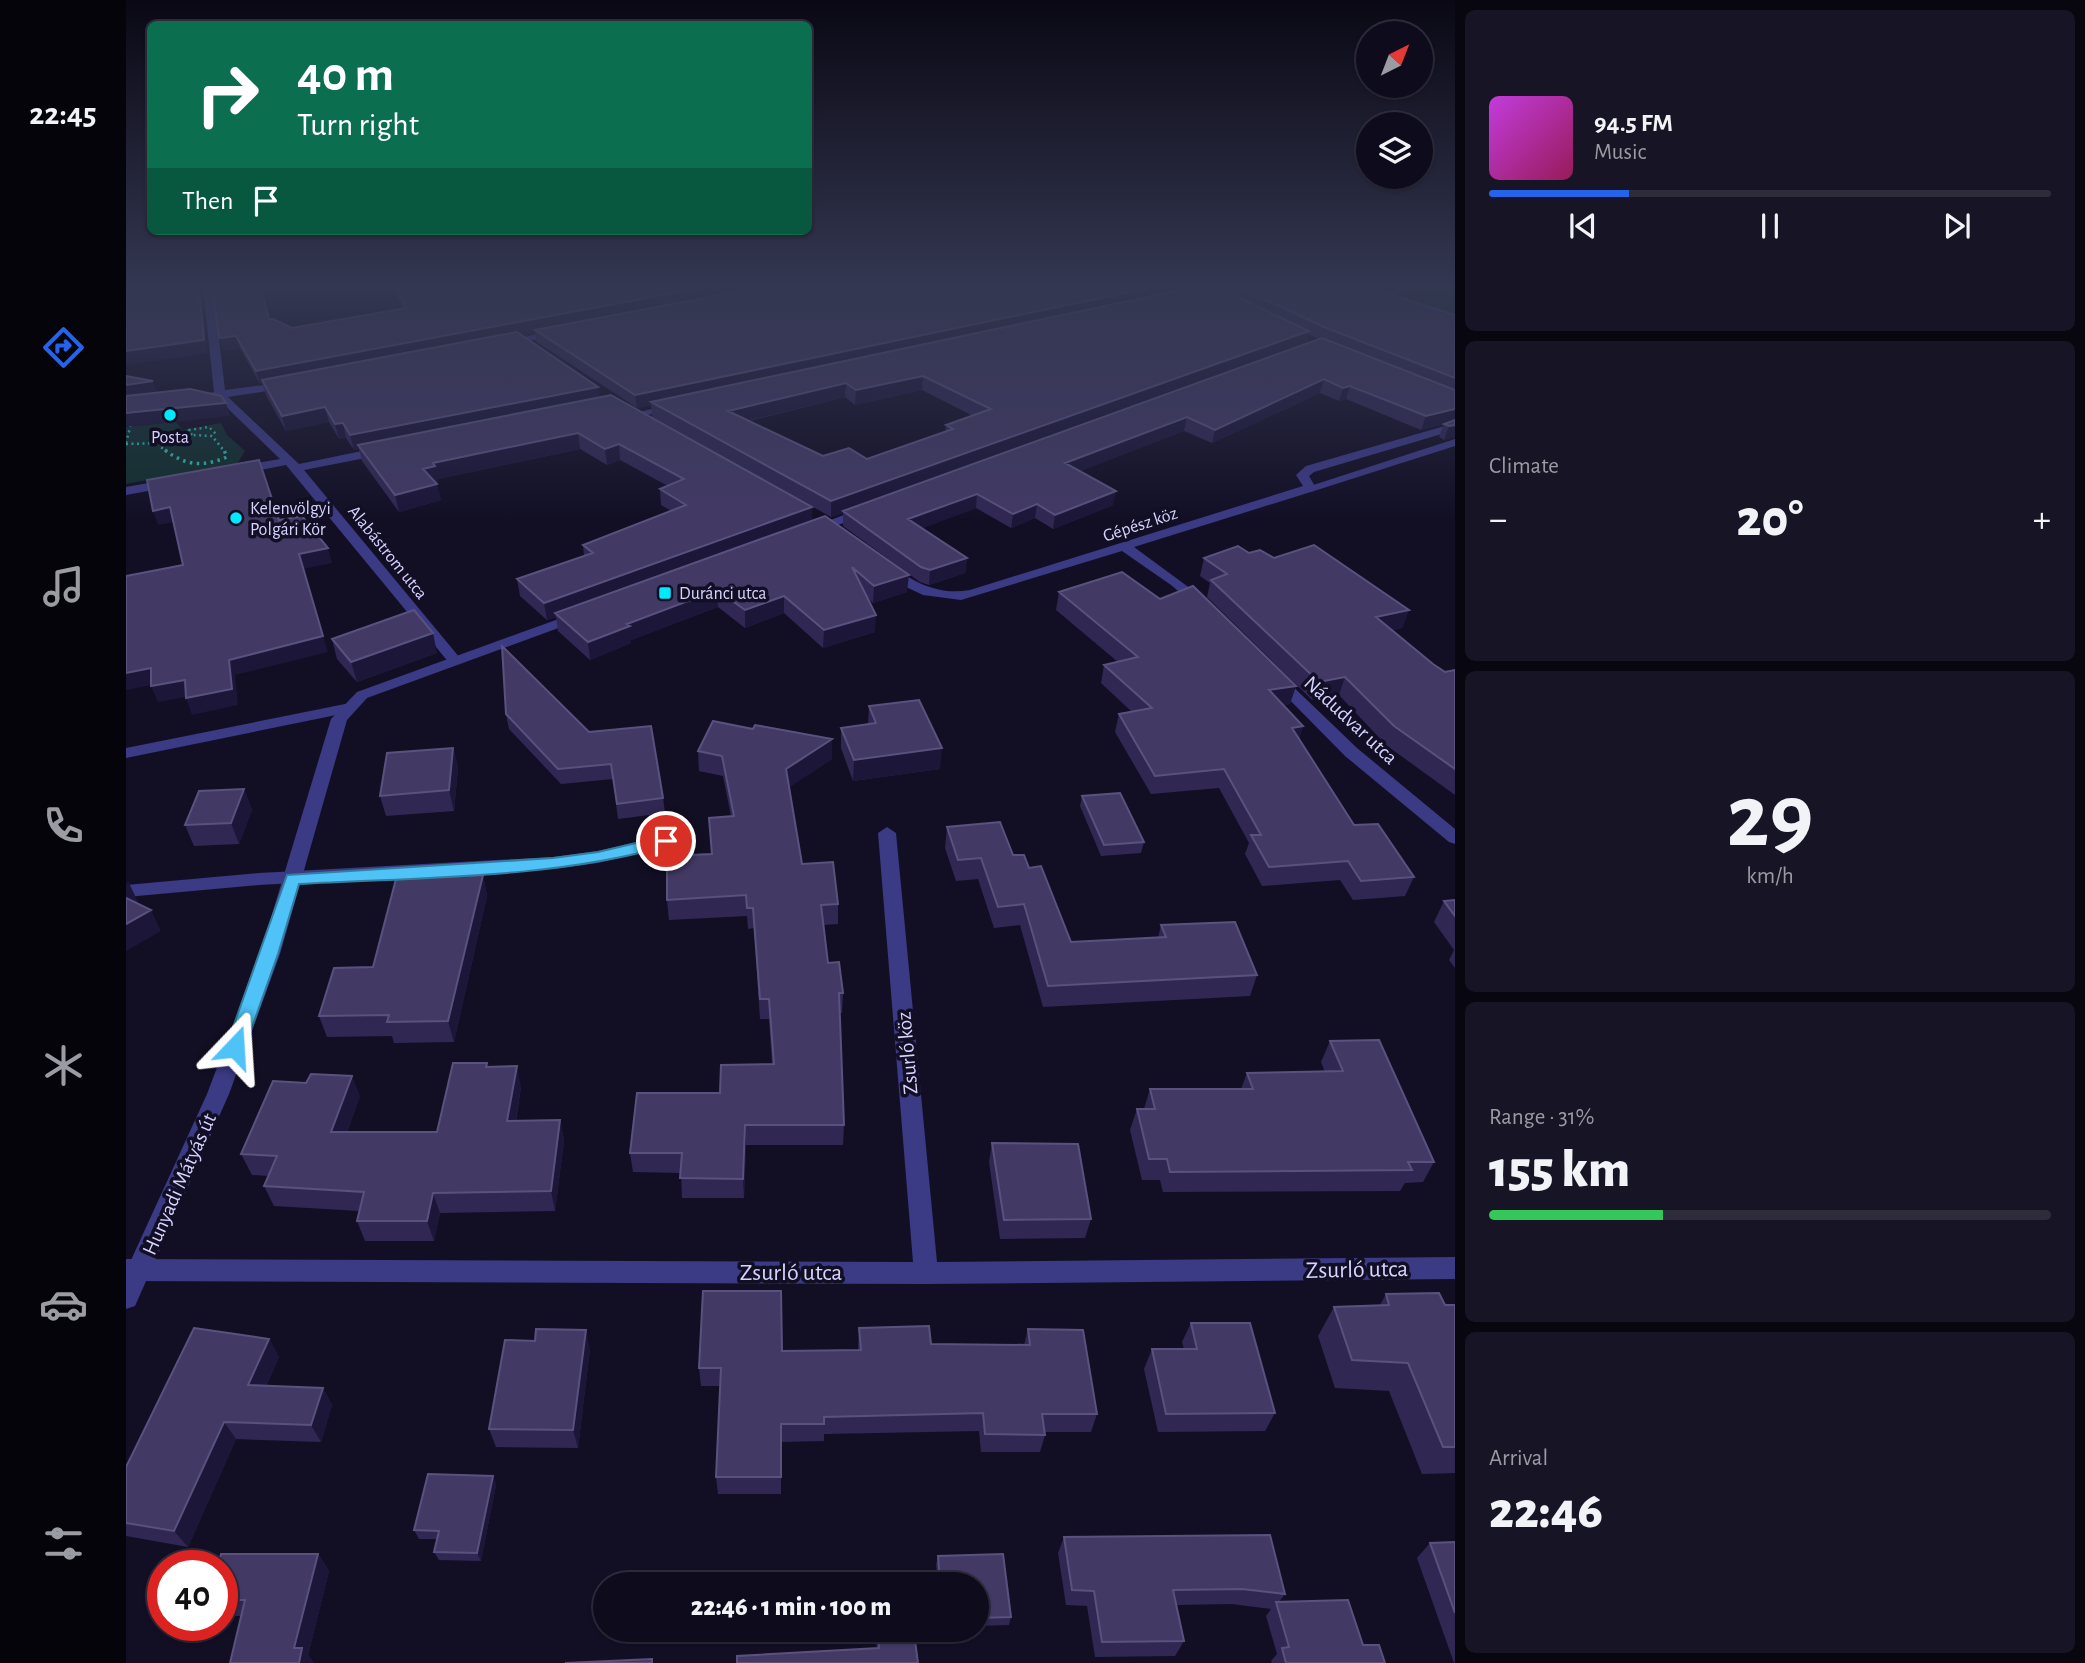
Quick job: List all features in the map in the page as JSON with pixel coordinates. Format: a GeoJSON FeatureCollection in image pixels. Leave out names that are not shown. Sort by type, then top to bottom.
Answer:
{"type":"FeatureCollection","features":[{"type":"Feature","properties":{"kind":"street"},"geometry":{"type":"LineString","coordinates":[[217,366],[220,395]]}},
{"type":"Feature","properties":{"kind":"street"},"geometry":{"type":"LineString","coordinates":[[179,399],[295,384]]}},
{"type":"Feature","properties":{"kind":"street","name":"Alabástrom utca"},"geometry":{"type":"LineString","coordinates":[[220,395],[292,465],[455,661]]}},
{"type":"Feature","properties":{"kind":"street"},"geometry":{"type":"LineString","coordinates":[[646,422],[629,413],[682,405]]}},
{"type":"Feature","properties":{"kind":"street"},"geometry":{"type":"LineString","coordinates":[[1310,488],[1303,475],[1310,469],[1455,426]]}},
{"type":"Feature","properties":{"kind":"street","name":"Gépész köz"},"geometry":{"type":"LineString","coordinates":[[877,561],[915,589],[940,595],[962,596],[1126,548],[1455,442]]}},
{"type":"Feature","properties":{"kind":"street"},"geometry":{"type":"LineString","coordinates":[[221,474],[394,448]]}},
{"type":"Feature","properties":{"kind":"street"},"geometry":{"type":"LineString","coordinates":[[126,491],[180,481]]}},
{"type":"Feature","properties":{"kind":"street"},"geometry":{"type":"LineString","coordinates":[[802,533],[821,520],[877,506]]}},
{"type":"Feature","properties":{"kind":"street"},"geometry":{"type":"LineString","coordinates":[[821,520],[846,538]]}},
{"type":"Feature","properties":{"kind":"street"},"geometry":{"type":"LineString","coordinates":[[1126,548],[1176,582],[1211,612]]}},
{"type":"Feature","properties":{"kind":"street"},"geometry":{"type":"LineString","coordinates":[[126,753],[345,709],[362,695],[596,609]]}},
{"type":"Feature","properties":{"kind":"street","name":"Nádudvar utca"},"geometry":{"type":"LineString","coordinates":[[1269,671],[1351,752],[1455,838]]}},
{"type":"Feature","properties":{"kind":"street","name":"Hunyadi Mátyás út"},"geometry":{"type":"LineString","coordinates":[[126,1298],[133,1270],[218,1094],[270,954],[339,719],[345,709]]}},
{"type":"Feature","properties":{"kind":"street","name":"Zsurló köz"},"geometry":{"type":"LineString","coordinates":[[887,833],[926,1273]]}},
{"type":"Feature","properties":{"kind":"street"},"geometry":{"type":"LineString","coordinates":[[126,891],[260,879],[553,863],[598,857],[666,841]]}},
{"type":"Feature","properties":{"kind":"street","name":"Zsurló utca"},"geometry":{"type":"LineString","coordinates":[[133,1270],[926,1273],[1455,1268]]}},
{"type":"Feature","properties":{"kind":"path"},"geometry":{"type":"LineString","coordinates":[[134,415],[126,444],[163,443],[192,435],[212,436],[224,449],[227,457],[206,464],[183,464],[161,447],[163,443]]}},
{"type":"Feature","properties":{"kind":"path"},"geometry":{"type":"LineString","coordinates":[[192,435],[189,430],[209,427],[216,434]]}},
{"type":"Feature","properties":{"kind":"green space"},"geometry":{"type":"Polygon","coordinates":[[[173,422],[182,430],[221,423],[227,435],[245,451],[237,464],[126,484],[126,427],[173,422]]]}},
{"type":"Feature","properties":{"kind":"building"},"geometry":{"type":"Polygon","coordinates":[[[253,366],[285,366],[256,371],[253,366]]]}},
{"type":"Feature","properties":{"kind":"building"},"geometry":{"type":"Polygon","coordinates":[[[338,366],[566,366],[598,387],[350,435],[343,423],[335,424],[325,407],[282,416],[262,380],[338,366]]]}},
{"type":"Feature","properties":{"kind":"building"},"geometry":{"type":"Polygon","coordinates":[[[590,366],[776,366],[635,395],[590,366]]]}},
{"type":"Feature","properties":{"kind":"building"},"geometry":{"type":"Polygon","coordinates":[[[823,366],[1212,366],[831,501],[651,402],[823,366]],[[923,376],[856,390],[846,383],[728,411],[823,456],[849,448],[867,459],[953,429],[946,425],[991,409],[923,376]]]}},
{"type":"Feature","properties":{"kind":"building"},"geometry":{"type":"Polygon","coordinates":[[[1246,366],[1393,366],[1455,390],[1455,409],[1426,416],[1350,386],[1343,388],[1324,379],[1215,430],[1187,417],[1065,463],[1116,491],[1055,515],[1037,504],[1013,514],[977,494],[908,519],[967,558],[930,570],[921,567],[843,511],[1246,366]]]}},
{"type":"Feature","properties":{"kind":"building"},"geometry":{"type":"Polygon","coordinates":[[[1423,366],[1455,366],[1455,378],[1423,366]]]}},
{"type":"Feature","properties":{"kind":"building"},"geometry":{"type":"Polygon","coordinates":[[[126,376],[153,381],[126,385],[126,376]]]}},
{"type":"Feature","properties":{"kind":"building"},"geometry":{"type":"Polygon","coordinates":[[[190,389],[221,396],[226,403],[126,413],[126,396],[190,389]]]}},
{"type":"Feature","properties":{"kind":"building"},"geometry":{"type":"Polygon","coordinates":[[[611,395],[812,507],[544,603],[517,579],[593,553],[583,545],[686,505],[660,489],[684,479],[619,444],[605,449],[578,433],[433,463],[435,466],[423,469],[437,484],[395,495],[358,445],[611,395]]]}},
{"type":"Feature","properties":{"kind":"building"},"geometry":{"type":"Polygon","coordinates":[[[1455,420],[1455,425],[1444,424],[1455,420]]]}},
{"type":"Feature","properties":{"kind":"building"},"geometry":{"type":"Polygon","coordinates":[[[259,460],[279,520],[302,516],[328,548],[299,554],[323,636],[229,660],[232,689],[186,698],[185,680],[151,686],[151,668],[126,673],[126,576],[183,565],[170,507],[153,511],[147,480],[259,460]]]}},
{"type":"Feature","properties":{"kind":"building"},"geometry":{"type":"Polygon","coordinates":[[[825,516],[909,575],[874,586],[852,567],[876,615],[824,630],[784,596],[745,610],[717,590],[627,624],[630,626],[588,642],[555,613],[825,516]]]}},
{"type":"Feature","properties":{"kind":"building"},"geometry":{"type":"Polygon","coordinates":[[[1314,545],[1409,610],[1376,617],[1433,664],[1445,672],[1455,670],[1455,769],[1394,726],[1345,677],[1319,682],[1211,580],[1227,574],[1204,558],[1238,546],[1249,553],[1260,550],[1274,558],[1314,545]]]}},
{"type":"Feature","properties":{"kind":"building"},"geometry":{"type":"Polygon","coordinates":[[[1122,572],[1160,599],[1193,586],[1296,686],[1269,690],[1303,726],[1292,728],[1354,825],[1378,824],[1414,877],[1361,881],[1348,861],[1269,867],[1251,835],[1261,835],[1224,769],[1155,776],[1119,714],[1152,708],[1104,665],[1138,657],[1059,592],[1122,572]]]}},
{"type":"Feature","properties":{"kind":"building"},"geometry":{"type":"Polygon","coordinates":[[[414,610],[433,633],[351,662],[332,639],[414,610]]]}},
{"type":"Feature","properties":{"kind":"building"},"geometry":{"type":"Polygon","coordinates":[[[502,646],[589,732],[651,726],[663,798],[617,804],[611,764],[558,769],[506,714],[502,646]]]}},
{"type":"Feature","properties":{"kind":"building"},"geometry":{"type":"Polygon","coordinates":[[[919,700],[942,748],[854,760],[841,728],[876,723],[869,706],[919,700]]]}},
{"type":"Feature","properties":{"kind":"building"},"geometry":{"type":"Polygon","coordinates":[[[713,721],[753,729],[755,725],[832,739],[786,769],[802,864],[833,862],[838,904],[821,905],[828,963],[839,962],[843,993],[839,993],[844,1125],[745,1125],[743,1179],[680,1178],[682,1153],[630,1153],[637,1093],[720,1093],[721,1065],[774,1064],[769,999],[760,999],[753,908],[747,908],[746,895],[667,900],[667,856],[712,854],[709,818],[734,816],[722,756],[698,751],[713,721]]]}},
{"type":"Feature","properties":{"kind":"building"},"geometry":{"type":"Polygon","coordinates":[[[453,748],[449,790],[380,796],[387,753],[453,748]]]}},
{"type":"Feature","properties":{"kind":"building"},"geometry":{"type":"Polygon","coordinates":[[[244,789],[231,823],[185,825],[199,791],[244,789]]]}},
{"type":"Feature","properties":{"kind":"building"},"geometry":{"type":"Polygon","coordinates":[[[1120,793],[1144,842],[1104,845],[1082,796],[1120,793]]]}},
{"type":"Feature","properties":{"kind":"building"},"geometry":{"type":"Polygon","coordinates":[[[1000,822],[1013,855],[1024,855],[1029,868],[1041,866],[1071,942],[1166,937],[1161,925],[1235,922],[1257,975],[1048,986],[1024,904],[998,907],[981,858],[958,860],[947,827],[1000,822]]]}},
{"type":"Feature","properties":{"kind":"building"},"geometry":{"type":"Polygon","coordinates":[[[483,875],[448,1021],[387,1022],[389,1015],[319,1016],[334,968],[373,967],[396,879],[483,875]]]}},
{"type":"Feature","properties":{"kind":"building"},"geometry":{"type":"Polygon","coordinates":[[[126,898],[151,910],[126,924],[126,898]]]}},
{"type":"Feature","properties":{"kind":"building"},"geometry":{"type":"Polygon","coordinates":[[[1455,900],[1455,916],[1444,901],[1455,900]]]}},
{"type":"Feature","properties":{"kind":"building"},"geometry":{"type":"Polygon","coordinates":[[[1379,1040],[1434,1162],[1408,1162],[1412,1170],[1170,1172],[1167,1159],[1149,1159],[1137,1109],[1155,1109],[1150,1089],[1253,1089],[1247,1073],[1343,1071],[1330,1041],[1379,1040]]]}},
{"type":"Feature","properties":{"kind":"building"},"geometry":{"type":"Polygon","coordinates":[[[453,1063],[487,1063],[486,1067],[517,1066],[507,1121],[560,1120],[551,1191],[433,1193],[427,1221],[357,1221],[364,1192],[264,1186],[277,1156],[241,1154],[273,1081],[306,1083],[311,1074],[352,1076],[331,1132],[437,1132],[453,1063]]]}},
{"type":"Feature","properties":{"kind":"building"},"geometry":{"type":"Polygon","coordinates":[[[992,1143],[1078,1144],[1091,1219],[1004,1220],[992,1143]]]}},
{"type":"Feature","properties":{"kind":"building"},"geometry":{"type":"Polygon","coordinates":[[[703,1291],[781,1291],[782,1351],[861,1350],[859,1328],[929,1326],[931,1344],[1030,1345],[1028,1329],[1083,1330],[1097,1414],[1042,1414],[1045,1435],[985,1434],[983,1413],[824,1417],[824,1424],[781,1424],[781,1477],[716,1477],[721,1368],[699,1368],[703,1291]]]}},
{"type":"Feature","properties":{"kind":"building"},"geometry":{"type":"Polygon","coordinates":[[[1439,1293],[1445,1305],[1455,1305],[1455,1447],[1443,1447],[1408,1363],[1352,1360],[1334,1307],[1389,1305],[1386,1294],[1439,1293]]]}},
{"type":"Feature","properties":{"kind":"building"},"geometry":{"type":"Polygon","coordinates":[[[1191,1323],[1250,1323],[1275,1413],[1166,1414],[1152,1349],[1197,1349],[1191,1323]]]}},
{"type":"Feature","properties":{"kind":"building"},"geometry":{"type":"Polygon","coordinates":[[[194,1328],[269,1339],[248,1385],[323,1388],[311,1425],[224,1422],[174,1531],[126,1523],[126,1467],[194,1328]]]}},
{"type":"Feature","properties":{"kind":"building"},"geometry":{"type":"Polygon","coordinates":[[[536,1329],[586,1330],[573,1430],[489,1429],[505,1340],[535,1341],[536,1329]]]}},
{"type":"Feature","properties":{"kind":"building"},"geometry":{"type":"Polygon","coordinates":[[[428,1474],[493,1476],[477,1553],[434,1552],[439,1531],[414,1530],[428,1474]]]}},
{"type":"Feature","properties":{"kind":"building"},"geometry":{"type":"Polygon","coordinates":[[[1270,1535],[1285,1594],[1242,1589],[1173,1590],[1184,1641],[1102,1642],[1094,1591],[1072,1590],[1064,1537],[1270,1535]]]}},
{"type":"Feature","properties":{"kind":"building"},"geometry":{"type":"Polygon","coordinates":[[[1455,1542],[1455,1613],[1430,1543],[1455,1542]]]}},
{"type":"Feature","properties":{"kind":"building"},"geometry":{"type":"Polygon","coordinates":[[[238,1554],[318,1554],[294,1648],[302,1648],[299,1663],[230,1663],[235,1641],[238,1641],[245,1600],[238,1600],[238,1554]]]}},
{"type":"Feature","properties":{"kind":"building"},"geometry":{"type":"Polygon","coordinates":[[[1003,1554],[1011,1617],[989,1618],[989,1572],[939,1572],[938,1556],[1003,1554]]]}},
{"type":"Feature","properties":{"kind":"building"},"geometry":{"type":"Polygon","coordinates":[[[1348,1600],[1363,1645],[1379,1645],[1385,1663],[1286,1663],[1282,1648],[1289,1647],[1276,1602],[1348,1600]]]}},
{"type":"Feature","properties":{"kind":"building"},"geometry":{"type":"Polygon","coordinates":[[[879,1642],[915,1642],[918,1663],[737,1663],[737,1656],[879,1648],[879,1642]]]}},
{"type":"Feature","properties":{"kind":"building"},"geometry":{"type":"Polygon","coordinates":[[[652,1659],[652,1663],[565,1663],[652,1659]]]}},
{"type":"Feature","properties":{"kind":"place","name":"Posta"},"geometry":{"type":"Point","coordinates":[170,415]}},
{"type":"Feature","properties":{"kind":"place","name":"Kelenvölgyi Polgári Kör"},"geometry":{"type":"Point","coordinates":[236,518]}},
{"type":"Feature","properties":{"kind":"place","name":"Duránci utca"},"geometry":{"type":"Point","coordinates":[665,593]}},
{"type":"Feature","properties":{"kind":"route"},"geometry":{"type":"LineString","coordinates":[[235,1047],[270,954],[293,879],[553,863],[598,857],[666,841]]}}]}
